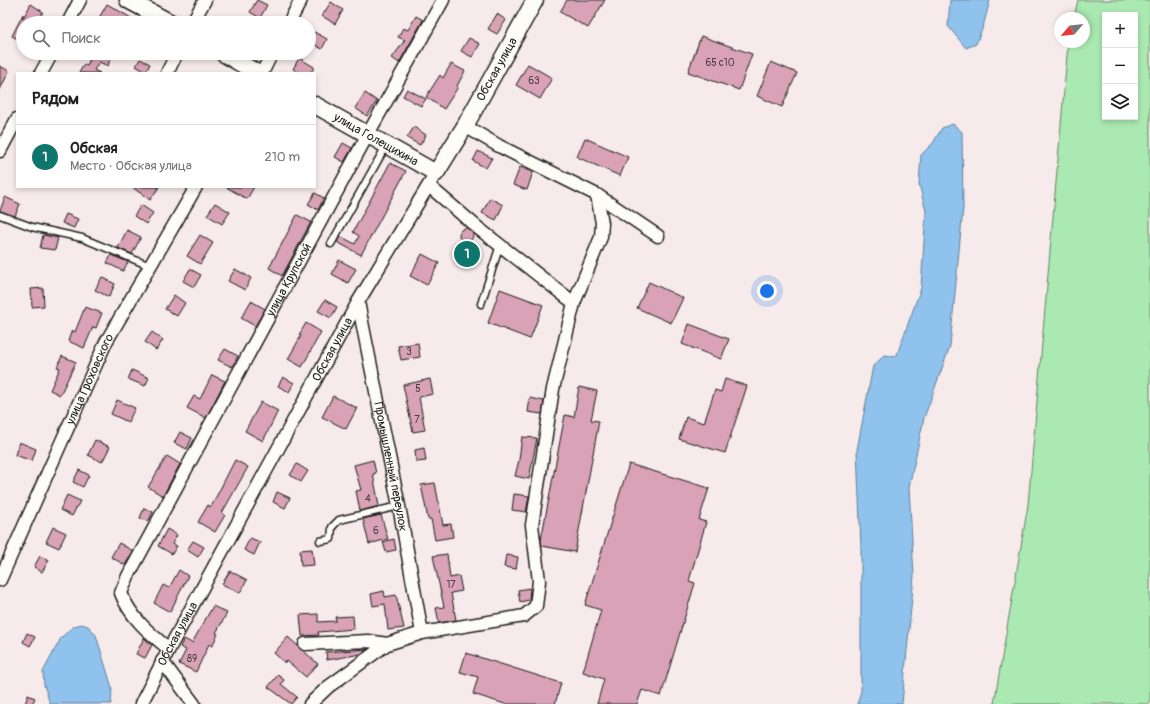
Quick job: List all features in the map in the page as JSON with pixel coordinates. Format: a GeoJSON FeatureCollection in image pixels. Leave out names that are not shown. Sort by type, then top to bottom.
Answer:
{"type":"FeatureCollection","features":[{"type":"Feature","properties":{"kind":"street"},"geometry":{"type":"LineString","coordinates":[[72,16],[80,0]]}},
{"type":"Feature","properties":{"kind":"street"},"geometry":{"type":"LineString","coordinates":[[128,0],[158,16]]}},
{"type":"Feature","properties":{"kind":"street"},"geometry":{"type":"LineString","coordinates":[[196,16],[205,0]]}},
{"type":"Feature","properties":{"kind":"street"},"geometry":{"type":"LineString","coordinates":[[292,16],[301,0]]}},
{"type":"Feature","properties":{"kind":"street","name":"улица Крупской"},"geometry":{"type":"LineString","coordinates":[[169,648],[148,632],[135,618],[121,593],[135,560],[368,134],[444,0]]}},
{"type":"Feature","properties":{"kind":"street","name":"Обская улица"},"geometry":{"type":"LineString","coordinates":[[141,704],[169,648],[358,302],[465,126],[535,0]]}},
{"type":"Feature","properties":{"kind":"street"},"geometry":{"type":"LineString","coordinates":[[42,72],[48,60]]}},
{"type":"Feature","properties":{"kind":"street"},"geometry":{"type":"LineString","coordinates":[[168,72],[174,60]]}},
{"type":"Feature","properties":{"kind":"street"},"geometry":{"type":"LineString","coordinates":[[235,60],[255,72]]}},
{"type":"Feature","properties":{"kind":"street"},"geometry":{"type":"LineString","coordinates":[[262,72],[268,60]]}},
{"type":"Feature","properties":{"kind":"street","name":"улица Голещихина"},"geometry":{"type":"LineString","coordinates":[[316,106],[387,145],[433,180]]}},
{"type":"Feature","properties":{"kind":"street"},"geometry":{"type":"LineString","coordinates":[[0,151],[16,121]]}},
{"type":"Feature","properties":{"kind":"street"},"geometry":{"type":"LineString","coordinates":[[465,126],[499,146],[597,195],[658,236]]}},
{"type":"Feature","properties":{"kind":"street"},"geometry":{"type":"LineString","coordinates":[[433,180],[478,228],[574,303]]}},
{"type":"Feature","properties":{"kind":"street","name":"улица Гроховского"},"geometry":{"type":"LineString","coordinates":[[0,580],[106,342],[195,188]]}},
{"type":"Feature","properties":{"kind":"street"},"geometry":{"type":"LineString","coordinates":[[310,704],[328,687],[387,644],[422,633],[524,616],[536,606],[539,581],[532,525],[553,389],[574,303],[601,237],[602,223],[597,195]]}},
{"type":"Feature","properties":{"kind":"street","name":"Промышленный переулок"},"geometry":{"type":"LineString","coordinates":[[358,302],[399,506],[422,633]]}},
{"type":"Feature","properties":{"kind":"street"},"geometry":{"type":"LineString","coordinates":[[305,644],[368,641],[387,644]]}},
{"type":"Feature","properties":{"kind":"street"},"geometry":{"type":"LineString","coordinates":[[162,661],[194,704]]}},
{"type":"Feature","properties":{"kind":"lane"},"geometry":{"type":"LineString","coordinates":[[331,244],[387,145]]}},
{"type":"Feature","properties":{"kind":"lane"},"geometry":{"type":"LineString","coordinates":[[0,215],[32,227],[82,238],[150,266]]}},
{"type":"Feature","properties":{"kind":"lane"},"geometry":{"type":"LineString","coordinates":[[481,304],[500,245]]}},
{"type":"Feature","properties":{"kind":"lane"},"geometry":{"type":"LineString","coordinates":[[320,541],[330,539],[332,527],[339,520],[399,506]]}},
{"type":"Feature","properties":{"kind":"green space"},"geometry":{"type":"Polygon","coordinates":[[[1078,0],[1150,0],[1150,704],[994,704],[1028,505],[1067,48],[1090,48],[1090,12],[1075,12],[1078,0]]]}},
{"type":"Feature","properties":{"kind":"water"},"geometry":{"type":"Polygon","coordinates":[[[950,0],[990,0],[983,27],[976,44],[966,48],[948,26],[950,0]]]}},
{"type":"Feature","properties":{"kind":"water"},"geometry":{"type":"Polygon","coordinates":[[[953,124],[962,132],[963,208],[950,346],[924,418],[909,487],[914,576],[902,704],[857,704],[861,691],[861,547],[857,450],[873,366],[885,355],[896,357],[921,288],[926,211],[919,184],[921,155],[933,143],[942,128],[953,124]]]}},
{"type":"Feature","properties":{"kind":"water"},"geometry":{"type":"Polygon","coordinates":[[[81,624],[88,626],[96,635],[112,688],[111,704],[50,704],[44,685],[43,672],[61,638],[72,627],[81,624]]]}},
{"type":"Feature","properties":{"kind":"building"},"geometry":{"type":"Polygon","coordinates":[[[257,0],[267,5],[261,16],[257,16],[250,12],[257,0]]]}},
{"type":"Feature","properties":{"kind":"building"},"geometry":{"type":"Polygon","coordinates":[[[567,0],[605,0],[588,28],[560,12],[567,0]]]}},
{"type":"Feature","properties":{"kind":"building"},"geometry":{"type":"Polygon","coordinates":[[[331,2],[343,10],[335,24],[322,16],[331,2]]]}},
{"type":"Feature","properties":{"kind":"building"},"geometry":{"type":"Polygon","coordinates":[[[31,4],[43,12],[40,16],[24,16],[31,4]]]}},
{"type":"Feature","properties":{"kind":"building"},"geometry":{"type":"Polygon","coordinates":[[[107,4],[128,16],[100,16],[107,4]]]}},
{"type":"Feature","properties":{"kind":"building"},"geometry":{"type":"Polygon","coordinates":[[[497,14],[506,20],[497,34],[488,29],[497,14]]]}},
{"type":"Feature","properties":{"kind":"building"},"geometry":{"type":"Polygon","coordinates":[[[416,16],[423,20],[399,63],[392,58],[405,40],[398,37],[403,28],[408,30],[416,16]]]}},
{"type":"Feature","properties":{"kind":"building"},"geometry":{"type":"Polygon","coordinates":[[[16,28],[16,38],[12,36],[16,28]]]}},
{"type":"Feature","properties":{"kind":"building"},"geometry":{"type":"Polygon","coordinates":[[[316,33],[327,39],[322,49],[316,45],[316,33]]]}},
{"type":"Feature","properties":{"kind":"building"},"geometry":{"type":"Polygon","coordinates":[[[701,36],[752,54],[739,90],[688,72],[701,36]]]}},
{"type":"Feature","properties":{"kind":"building"},"geometry":{"type":"Polygon","coordinates":[[[469,38],[480,44],[472,57],[461,51],[469,38]]]}},
{"type":"Feature","properties":{"kind":"building"},"geometry":{"type":"Polygon","coordinates":[[[89,60],[110,60],[108,66],[99,62],[94,70],[98,72],[80,72],[84,64],[87,66],[89,60]]]}},
{"type":"Feature","properties":{"kind":"building"},"geometry":{"type":"Polygon","coordinates":[[[139,60],[150,64],[146,72],[136,66],[139,60]]]}},
{"type":"Feature","properties":{"kind":"building"},"geometry":{"type":"Polygon","coordinates":[[[298,60],[302,60],[314,67],[312,72],[298,72],[293,69],[298,60]]]}},
{"type":"Feature","properties":{"kind":"building"},"geometry":{"type":"Polygon","coordinates":[[[771,62],[797,73],[782,107],[757,96],[771,62]]]}},
{"type":"Feature","properties":{"kind":"building"},"geometry":{"type":"Polygon","coordinates":[[[451,64],[465,71],[457,86],[458,87],[444,109],[426,97],[440,75],[443,78],[451,64]]]}},
{"type":"Feature","properties":{"kind":"building"},"geometry":{"type":"Polygon","coordinates":[[[528,64],[552,78],[540,99],[516,85],[528,64]]]}},
{"type":"Feature","properties":{"kind":"building"},"geometry":{"type":"Polygon","coordinates":[[[0,66],[9,71],[0,90],[0,66]]]}},
{"type":"Feature","properties":{"kind":"building"},"geometry":{"type":"Polygon","coordinates":[[[407,89],[426,99],[421,106],[403,96],[407,89]]]}},
{"type":"Feature","properties":{"kind":"building"},"geometry":{"type":"Polygon","coordinates":[[[365,93],[377,101],[367,116],[355,108],[365,93]]]}},
{"type":"Feature","properties":{"kind":"building"},"geometry":{"type":"Polygon","coordinates":[[[414,127],[426,135],[420,145],[407,138],[414,127]]]}},
{"type":"Feature","properties":{"kind":"building"},"geometry":{"type":"Polygon","coordinates":[[[585,138],[628,157],[620,176],[577,157],[585,138]]]}},
{"type":"Feature","properties":{"kind":"building"},"geometry":{"type":"Polygon","coordinates":[[[343,143],[352,148],[344,162],[335,157],[343,143]]]}},
{"type":"Feature","properties":{"kind":"building"},"geometry":{"type":"Polygon","coordinates":[[[478,151],[492,158],[486,168],[473,161],[478,151]]]}},
{"type":"Feature","properties":{"kind":"building"},"geometry":{"type":"Polygon","coordinates":[[[390,163],[406,171],[361,255],[337,242],[340,236],[355,244],[359,236],[353,232],[390,163]]]}},
{"type":"Feature","properties":{"kind":"building"},"geometry":{"type":"Polygon","coordinates":[[[520,167],[533,172],[527,190],[513,185],[520,167]]]}},
{"type":"Feature","properties":{"kind":"building"},"geometry":{"type":"Polygon","coordinates":[[[133,188],[158,188],[150,200],[133,188]]]}},
{"type":"Feature","properties":{"kind":"building"},"geometry":{"type":"Polygon","coordinates":[[[228,188],[253,188],[247,199],[228,188]]]}},
{"type":"Feature","properties":{"kind":"building"},"geometry":{"type":"Polygon","coordinates":[[[315,193],[324,198],[318,210],[308,204],[315,193]]]}},
{"type":"Feature","properties":{"kind":"building"},"geometry":{"type":"Polygon","coordinates":[[[5,197],[20,204],[15,216],[0,211],[5,197]]]}},
{"type":"Feature","properties":{"kind":"building"},"geometry":{"type":"Polygon","coordinates":[[[490,198],[503,205],[496,220],[482,213],[490,198]]]}},
{"type":"Feature","properties":{"kind":"building"},"geometry":{"type":"Polygon","coordinates":[[[215,203],[230,212],[222,224],[207,215],[215,203]]]}},
{"type":"Feature","properties":{"kind":"building"},"geometry":{"type":"Polygon","coordinates":[[[141,205],[153,213],[146,224],[134,216],[141,205]]]}},
{"type":"Feature","properties":{"kind":"building"},"geometry":{"type":"Polygon","coordinates":[[[66,214],[78,219],[74,228],[62,223],[66,214]]]}},
{"type":"Feature","properties":{"kind":"building"},"geometry":{"type":"Polygon","coordinates":[[[297,215],[311,222],[282,276],[269,268],[297,215]]]}},
{"type":"Feature","properties":{"kind":"building"},"geometry":{"type":"Polygon","coordinates":[[[466,228],[471,230],[473,235],[471,240],[466,242],[461,240],[459,235],[461,230],[466,228]]]}},
{"type":"Feature","properties":{"kind":"building"},"geometry":{"type":"Polygon","coordinates":[[[127,230],[141,237],[132,254],[118,248],[127,230]]]}},
{"type":"Feature","properties":{"kind":"building"},"geometry":{"type":"Polygon","coordinates":[[[43,235],[58,238],[55,250],[40,248],[43,235]]]}},
{"type":"Feature","properties":{"kind":"building"},"geometry":{"type":"Polygon","coordinates":[[[200,235],[213,243],[200,264],[187,256],[200,235]]]}},
{"type":"Feature","properties":{"kind":"building"},"geometry":{"type":"Polygon","coordinates":[[[463,248],[474,253],[471,260],[460,255],[463,248]]]}},
{"type":"Feature","properties":{"kind":"building"},"geometry":{"type":"Polygon","coordinates":[[[422,254],[439,263],[427,285],[410,276],[422,254]]]}},
{"type":"Feature","properties":{"kind":"building"},"geometry":{"type":"Polygon","coordinates":[[[111,255],[128,262],[123,271],[107,263],[111,255]]]}},
{"type":"Feature","properties":{"kind":"building"},"geometry":{"type":"Polygon","coordinates":[[[339,260],[356,269],[348,283],[332,274],[339,260]]]}},
{"type":"Feature","properties":{"kind":"building"},"geometry":{"type":"Polygon","coordinates":[[[190,269],[201,275],[194,287],[183,281],[190,269]]]}},
{"type":"Feature","properties":{"kind":"building"},"geometry":{"type":"Polygon","coordinates":[[[235,269],[251,278],[245,290],[228,281],[235,269]]]}},
{"type":"Feature","properties":{"kind":"building"},"geometry":{"type":"Polygon","coordinates":[[[102,277],[115,284],[109,297],[95,290],[102,277]]]}},
{"type":"Feature","properties":{"kind":"building"},"geometry":{"type":"Polygon","coordinates":[[[649,282],[683,298],[671,323],[637,308],[649,282]]]}},
{"type":"Feature","properties":{"kind":"building"},"geometry":{"type":"Polygon","coordinates":[[[43,288],[44,306],[32,307],[31,289],[43,288]]]}},
{"type":"Feature","properties":{"kind":"building"},"geometry":{"type":"Polygon","coordinates":[[[500,289],[543,305],[530,339],[488,323],[500,289]]]}},
{"type":"Feature","properties":{"kind":"building"},"geometry":{"type":"Polygon","coordinates":[[[174,295],[185,303],[177,316],[165,309],[174,295]]]}},
{"type":"Feature","properties":{"kind":"building"},"geometry":{"type":"Polygon","coordinates":[[[325,300],[337,307],[331,318],[318,311],[325,300]]]}},
{"type":"Feature","properties":{"kind":"building"},"geometry":{"type":"Polygon","coordinates":[[[251,301],[265,309],[255,326],[241,318],[251,301]]]}},
{"type":"Feature","properties":{"kind":"building"},"geometry":{"type":"Polygon","coordinates":[[[85,307],[102,313],[96,328],[93,327],[84,348],[68,341],[72,330],[75,332],[85,307]]]}},
{"type":"Feature","properties":{"kind":"building"},"geometry":{"type":"Polygon","coordinates":[[[306,323],[321,332],[302,367],[288,359],[301,336],[299,335],[306,323]]]}},
{"type":"Feature","properties":{"kind":"building"},"geometry":{"type":"Polygon","coordinates":[[[689,324],[729,339],[721,359],[682,344],[689,324]]]}},
{"type":"Feature","properties":{"kind":"building"},"geometry":{"type":"Polygon","coordinates":[[[152,332],[163,340],[156,350],[145,342],[152,332]]]}},
{"type":"Feature","properties":{"kind":"building"},"geometry":{"type":"Polygon","coordinates":[[[418,343],[420,357],[401,360],[398,346],[418,343]]]}},
{"type":"Feature","properties":{"kind":"building"},"geometry":{"type":"Polygon","coordinates":[[[225,349],[238,356],[232,367],[218,360],[225,349]]]}},
{"type":"Feature","properties":{"kind":"building"},"geometry":{"type":"Polygon","coordinates":[[[62,356],[76,362],[60,395],[50,390],[60,368],[57,367],[62,356]]]}},
{"type":"Feature","properties":{"kind":"building"},"geometry":{"type":"Polygon","coordinates":[[[132,370],[149,378],[145,386],[128,379],[132,370]]]}},
{"type":"Feature","properties":{"kind":"building"},"geometry":{"type":"Polygon","coordinates":[[[212,375],[225,381],[206,418],[187,408],[194,396],[200,399],[212,375]]]}},
{"type":"Feature","properties":{"kind":"building"},"geometry":{"type":"Polygon","coordinates":[[[283,377],[294,383],[289,392],[278,386],[283,377]]]}},
{"type":"Feature","properties":{"kind":"building"},"geometry":{"type":"Polygon","coordinates":[[[430,379],[433,394],[419,397],[425,430],[413,432],[403,385],[430,379]]]}},
{"type":"Feature","properties":{"kind":"building"},"geometry":{"type":"Polygon","coordinates":[[[725,379],[747,386],[725,453],[679,439],[686,417],[704,423],[715,390],[721,392],[725,379]]]}},
{"type":"Feature","properties":{"kind":"building"},"geometry":{"type":"Polygon","coordinates":[[[579,387],[597,391],[591,420],[599,421],[575,552],[542,546],[541,540],[565,415],[574,417],[579,387]]]}},
{"type":"Feature","properties":{"kind":"building"},"geometry":{"type":"Polygon","coordinates":[[[333,396],[357,408],[346,429],[322,417],[333,396]]]}},
{"type":"Feature","properties":{"kind":"building"},"geometry":{"type":"Polygon","coordinates":[[[530,398],[544,401],[542,414],[528,412],[530,398]]]}},
{"type":"Feature","properties":{"kind":"building"},"geometry":{"type":"Polygon","coordinates":[[[117,400],[135,408],[128,422],[111,414],[117,400]]]}},
{"type":"Feature","properties":{"kind":"building"},"geometry":{"type":"Polygon","coordinates":[[[261,402],[278,411],[263,441],[245,431],[261,402]]]}},
{"type":"Feature","properties":{"kind":"building"},"geometry":{"type":"Polygon","coordinates":[[[180,432],[192,438],[187,449],[174,443],[180,432]]]}},
{"type":"Feature","properties":{"kind":"building"},"geometry":{"type":"Polygon","coordinates":[[[522,437],[537,438],[529,479],[515,476],[522,437]]]}},
{"type":"Feature","properties":{"kind":"building"},"geometry":{"type":"Polygon","coordinates":[[[95,440],[110,447],[102,462],[88,455],[95,440]]]}},
{"type":"Feature","properties":{"kind":"building"},"geometry":{"type":"Polygon","coordinates":[[[19,442],[36,449],[32,461],[15,455],[19,442]]]}},
{"type":"Feature","properties":{"kind":"building"},"geometry":{"type":"Polygon","coordinates":[[[424,448],[426,461],[416,462],[415,450],[424,448]]]}},
{"type":"Feature","properties":{"kind":"building"},"geometry":{"type":"Polygon","coordinates":[[[167,456],[180,464],[163,496],[148,487],[167,456]]]}},
{"type":"Feature","properties":{"kind":"building"},"geometry":{"type":"Polygon","coordinates":[[[235,460],[248,467],[222,513],[225,515],[215,532],[198,522],[208,505],[211,507],[235,460]]]}},
{"type":"Feature","properties":{"kind":"building"},"geometry":{"type":"Polygon","coordinates":[[[373,460],[376,473],[373,474],[379,506],[360,511],[356,491],[361,490],[354,465],[373,460]]]}},
{"type":"Feature","properties":{"kind":"building"},"geometry":{"type":"Polygon","coordinates":[[[297,464],[308,471],[301,482],[290,475],[297,464]]]}},
{"type":"Feature","properties":{"kind":"building"},"geometry":{"type":"Polygon","coordinates":[[[629,464],[709,488],[699,520],[706,522],[689,581],[695,583],[661,696],[642,690],[637,704],[597,704],[604,679],[583,672],[601,610],[585,605],[629,464]]]}},
{"type":"Feature","properties":{"kind":"building"},"geometry":{"type":"Polygon","coordinates":[[[79,470],[89,475],[83,487],[73,482],[79,470]]]}},
{"type":"Feature","properties":{"kind":"building"},"geometry":{"type":"Polygon","coordinates":[[[435,483],[443,525],[451,524],[453,537],[435,540],[431,519],[428,519],[421,485],[435,483]]]}},
{"type":"Feature","properties":{"kind":"building"},"geometry":{"type":"Polygon","coordinates":[[[277,492],[290,498],[285,508],[273,502],[277,492]]]}},
{"type":"Feature","properties":{"kind":"building"},"geometry":{"type":"Polygon","coordinates":[[[514,494],[529,496],[526,512],[512,510],[514,494]]]}},
{"type":"Feature","properties":{"kind":"building"},"geometry":{"type":"Polygon","coordinates":[[[67,495],[80,501],[72,516],[60,510],[67,495]]]}},
{"type":"Feature","properties":{"kind":"building"},"geometry":{"type":"Polygon","coordinates":[[[144,508],[153,512],[148,522],[140,518],[144,508]]]}},
{"type":"Feature","properties":{"kind":"building"},"geometry":{"type":"Polygon","coordinates":[[[381,515],[388,539],[369,544],[363,519],[381,515]]]}},
{"type":"Feature","properties":{"kind":"building"},"geometry":{"type":"Polygon","coordinates":[[[53,527],[66,533],[59,548],[46,542],[53,527]]]}},
{"type":"Feature","properties":{"kind":"building"},"geometry":{"type":"Polygon","coordinates":[[[167,529],[177,535],[172,544],[177,546],[172,554],[158,546],[167,529]]]}},
{"type":"Feature","properties":{"kind":"building"},"geometry":{"type":"Polygon","coordinates":[[[250,538],[260,542],[254,555],[244,550],[250,538]]]}},
{"type":"Feature","properties":{"kind":"building"},"geometry":{"type":"Polygon","coordinates":[[[394,539],[396,550],[386,552],[383,542],[394,539]]]}},
{"type":"Feature","properties":{"kind":"building"},"geometry":{"type":"Polygon","coordinates":[[[193,541],[204,547],[198,557],[187,550],[193,541]]]}},
{"type":"Feature","properties":{"kind":"building"},"geometry":{"type":"Polygon","coordinates":[[[119,543],[133,551],[125,565],[111,557],[119,543]]]}},
{"type":"Feature","properties":{"kind":"building"},"geometry":{"type":"Polygon","coordinates":[[[312,549],[314,565],[301,566],[300,550],[312,549]]]}},
{"type":"Feature","properties":{"kind":"building"},"geometry":{"type":"Polygon","coordinates":[[[447,554],[450,578],[459,576],[462,591],[451,593],[456,620],[439,623],[436,608],[444,607],[433,556],[447,554]]]}},
{"type":"Feature","properties":{"kind":"building"},"geometry":{"type":"Polygon","coordinates":[[[506,555],[518,557],[516,569],[504,567],[506,555]]]}},
{"type":"Feature","properties":{"kind":"building"},"geometry":{"type":"Polygon","coordinates":[[[40,556],[49,560],[42,572],[34,567],[40,556]]]}},
{"type":"Feature","properties":{"kind":"building"},"geometry":{"type":"Polygon","coordinates":[[[179,570],[188,576],[170,612],[154,603],[163,585],[169,588],[179,570]]]}},
{"type":"Feature","properties":{"kind":"building"},"geometry":{"type":"Polygon","coordinates":[[[230,571],[247,580],[240,593],[222,584],[230,571]]]}},
{"type":"Feature","properties":{"kind":"building"},"geometry":{"type":"Polygon","coordinates":[[[530,588],[529,600],[520,602],[518,590],[530,588]]]}},
{"type":"Feature","properties":{"kind":"building"},"geometry":{"type":"Polygon","coordinates":[[[384,591],[385,597],[396,595],[404,628],[388,630],[385,604],[373,606],[371,594],[384,591]]]}},
{"type":"Feature","properties":{"kind":"building"},"geometry":{"type":"Polygon","coordinates":[[[213,606],[227,613],[216,633],[218,634],[212,646],[209,644],[196,672],[179,664],[186,650],[180,647],[184,639],[192,643],[213,606]]]}},
{"type":"Feature","properties":{"kind":"building"},"geometry":{"type":"Polygon","coordinates":[[[318,614],[318,622],[336,621],[335,617],[353,616],[354,629],[318,632],[319,635],[302,636],[300,615],[318,614]]]}},
{"type":"Feature","properties":{"kind":"building"},"geometry":{"type":"Polygon","coordinates":[[[27,633],[35,637],[30,646],[23,642],[27,633]]]}},
{"type":"Feature","properties":{"kind":"building"},"geometry":{"type":"Polygon","coordinates":[[[288,637],[318,664],[306,677],[287,661],[285,663],[274,653],[288,637]]]}},
{"type":"Feature","properties":{"kind":"building"},"geometry":{"type":"Polygon","coordinates":[[[144,638],[152,645],[145,658],[136,654],[144,638]]]}},
{"type":"Feature","properties":{"kind":"building"},"geometry":{"type":"Polygon","coordinates":[[[368,649],[361,654],[327,660],[326,652],[368,649]]]}},
{"type":"Feature","properties":{"kind":"building"},"geometry":{"type":"Polygon","coordinates":[[[466,653],[561,683],[555,704],[505,704],[473,694],[478,677],[460,672],[466,653]]]}},
{"type":"Feature","properties":{"kind":"building"},"geometry":{"type":"Polygon","coordinates":[[[278,675],[284,680],[281,684],[297,697],[291,704],[268,687],[278,675]]]}},
{"type":"Feature","properties":{"kind":"building"},"geometry":{"type":"Polygon","coordinates":[[[28,695],[35,698],[32,704],[25,704],[28,695]]]}},
{"type":"Feature","properties":{"kind":"place","name":"Обская"},"geometry":{"type":"Point","coordinates":[467,254]}}]}
